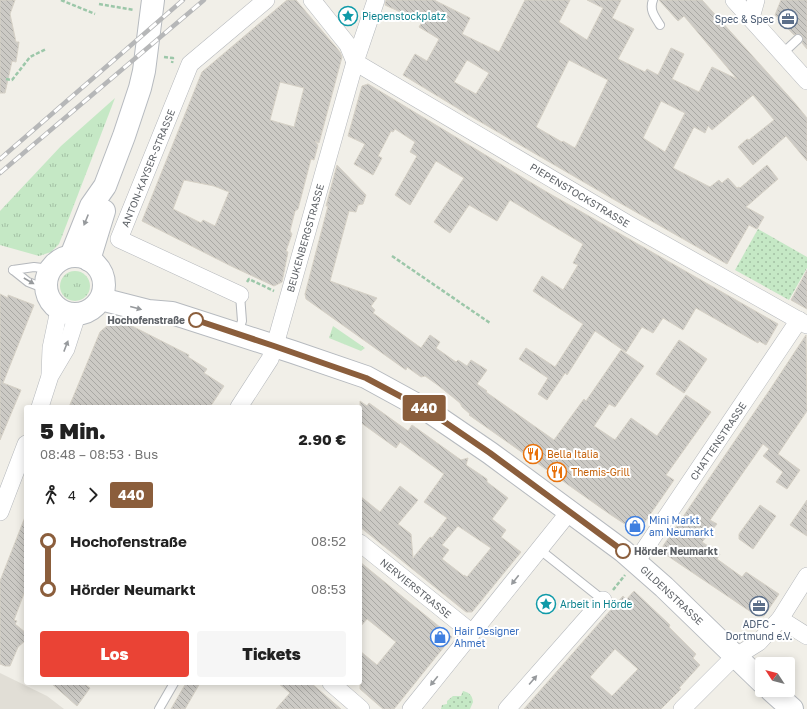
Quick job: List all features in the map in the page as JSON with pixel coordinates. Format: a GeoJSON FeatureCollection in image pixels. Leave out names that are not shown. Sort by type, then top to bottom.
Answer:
{"type":"FeatureCollection","features":[{"type":"Feature","properties":{"kind":"main road"},"geometry":{"type":"LineString","coordinates":[[80,258],[91,206],[105,186],[140,88],[144,71],[152,6]]}},
{"type":"Feature","properties":{"kind":"main road"},"geometry":{"type":"LineString","coordinates":[[63,258],[80,258],[97,267],[101,272],[102,291],[93,308],[85,313],[68,312],[51,302],[48,279],[56,263],[63,258]]}},
{"type":"Feature","properties":{"kind":"main road","name":"GILDENSTRASSE"},"geometry":{"type":"LineString","coordinates":[[102,291],[152,298],[172,313],[238,333],[366,378],[430,412],[570,511],[636,562],[755,676]]}},
{"type":"Feature","properties":{"kind":"main road"},"geometry":{"type":"LineString","coordinates":[[779,697],[792,709]]}},
{"type":"Feature","properties":{"kind":"street","name":"ANTON-KAYSER-STRASSE"},"geometry":{"type":"LineString","coordinates":[[240,295],[118,239],[190,64],[266,0]]}},
{"type":"Feature","properties":{"kind":"street"},"geometry":{"type":"LineString","coordinates":[[312,0],[348,45],[354,62]]}},
{"type":"Feature","properties":{"kind":"street","name":"BEUKENBERGSTRASSE"},"geometry":{"type":"LineString","coordinates":[[240,405],[270,358],[354,62],[376,0]]}},
{"type":"Feature","properties":{"kind":"street"},"geometry":{"type":"LineString","coordinates":[[734,0],[807,81]]}},
{"type":"Feature","properties":{"kind":"street"},"geometry":{"type":"LineString","coordinates":[[751,18],[756,0]]}},
{"type":"Feature","properties":{"kind":"street","name":"PIEPENSTOCKSTRASSE"},"geometry":{"type":"LineString","coordinates":[[354,62],[628,224],[803,323]]}},
{"type":"Feature","properties":{"kind":"street"},"geometry":{"type":"LineString","coordinates":[[41,405],[50,376],[51,348],[68,312]]}},
{"type":"Feature","properties":{"kind":"street","name":"CHATTENSTRASSE"},"geometry":{"type":"LineString","coordinates":[[636,562],[803,323]]}},
{"type":"Feature","properties":{"kind":"street"},"geometry":{"type":"LineString","coordinates":[[0,512],[19,483],[24,455]]}},
{"type":"Feature","properties":{"kind":"street"},"geometry":{"type":"LineString","coordinates":[[411,709],[570,511]]}},
{"type":"Feature","properties":{"kind":"street","name":"NERVIERSTRASSE"},"geometry":{"type":"LineString","coordinates":[[362,545],[472,633]]}},
{"type":"Feature","properties":{"kind":"street"},"geometry":{"type":"LineString","coordinates":[[682,709],[735,657],[759,642],[780,619],[807,576]]}},
{"type":"Feature","properties":{"kind":"street"},"geometry":{"type":"LineString","coordinates":[[507,709],[603,600]]}},
{"type":"Feature","properties":{"kind":"street"},"geometry":{"type":"LineString","coordinates":[[780,619],[807,636]]}},
{"type":"Feature","properties":{"kind":"street"},"geometry":{"type":"LineString","coordinates":[[333,685],[361,709]]}},
{"type":"Feature","properties":{"kind":"lane"},"geometry":{"type":"LineString","coordinates":[[653,0],[653,14],[660,25]]}},
{"type":"Feature","properties":{"kind":"lane"},"geometry":{"type":"LineString","coordinates":[[782,54],[798,39]]}},
{"type":"Feature","properties":{"kind":"lane"},"geometry":{"type":"LineString","coordinates":[[238,333],[242,320],[240,295]]}},
{"type":"Feature","properties":{"kind":"lane"},"geometry":{"type":"LineString","coordinates":[[539,550],[603,600]]}},
{"type":"Feature","properties":{"kind":"lane"},"geometry":{"type":"LineString","coordinates":[[160,709],[173,685]]}},
{"type":"Feature","properties":{"kind":"path"},"geometry":{"type":"LineString","coordinates":[[61,0],[95,14]]}},
{"type":"Feature","properties":{"kind":"path"},"geometry":{"type":"LineString","coordinates":[[99,4],[109,7],[152,6]]}},
{"type":"Feature","properties":{"kind":"path"},"geometry":{"type":"LineString","coordinates":[[6,79],[12,80],[30,57],[46,49]]}},
{"type":"Feature","properties":{"kind":"path"},"geometry":{"type":"LineString","coordinates":[[161,57],[173,58]]}},
{"type":"Feature","properties":{"kind":"path"},"geometry":{"type":"LineString","coordinates":[[392,256],[490,322]]}},
{"type":"Feature","properties":{"kind":"path"},"geometry":{"type":"LineString","coordinates":[[240,295],[249,279],[288,298]]}},
{"type":"Feature","properties":{"kind":"path"},"geometry":{"type":"LineString","coordinates":[[603,600],[636,562]]}},
{"type":"Feature","properties":{"kind":"shaded area"},"geometry":{"type":"Polygon","coordinates":[[[0,673],[47,696],[64,709],[0,709],[0,673]]]}},
{"type":"Feature","properties":{"kind":"green space"},"geometry":{"type":"Polygon","coordinates":[[[115,98],[59,244],[51,252],[39,256],[0,245],[0,211],[61,146],[115,98]]]}},
{"type":"Feature","properties":{"kind":"green space"},"geometry":{"type":"Polygon","coordinates":[[[758,229],[807,257],[807,268],[789,300],[735,270],[758,229]]]}},
{"type":"Feature","properties":{"kind":"green space"},"geometry":{"type":"Polygon","coordinates":[[[75,271],[86,275],[90,286],[86,297],[75,301],[64,297],[60,286],[64,275],[75,271]]]}},
{"type":"Feature","properties":{"kind":"green space"},"geometry":{"type":"Polygon","coordinates":[[[333,326],[365,348],[361,351],[329,338],[333,326]]]}},
{"type":"Feature","properties":{"kind":"green space"},"geometry":{"type":"Polygon","coordinates":[[[463,691],[469,694],[472,698],[473,702],[470,709],[441,709],[442,705],[447,704],[447,701],[453,696],[461,696],[463,691]]]}},
{"type":"Feature","properties":{"kind":"building"},"geometry":{"type":"Polygon","coordinates":[[[0,0],[15,0],[10,14],[16,42],[19,42],[16,62],[12,61],[5,93],[0,93],[0,0]]]}},
{"type":"Feature","properties":{"kind":"building"},"geometry":{"type":"Polygon","coordinates":[[[287,0],[296,0],[340,52],[342,57],[319,143],[315,141],[318,145],[314,160],[311,159],[298,209],[295,211],[290,231],[292,234],[286,251],[288,252],[282,282],[274,286],[142,221],[202,72],[287,0]],[[280,82],[270,120],[294,127],[304,88],[280,82]],[[184,180],[173,209],[201,223],[203,220],[215,226],[229,192],[214,186],[184,180]]]}},
{"type":"Feature","properties":{"kind":"building"},"geometry":{"type":"Polygon","coordinates":[[[386,0],[434,0],[470,18],[462,34],[499,52],[525,0],[570,0],[559,22],[587,40],[603,8],[587,0],[621,0],[612,18],[634,29],[618,59],[645,72],[647,69],[658,75],[671,48],[684,54],[672,79],[699,92],[712,67],[737,79],[684,16],[678,21],[659,0],[702,0],[807,118],[807,161],[786,136],[753,165],[738,147],[774,120],[753,95],[712,130],[708,126],[705,133],[694,127],[673,168],[710,187],[719,180],[722,183],[728,178],[737,188],[740,188],[767,165],[778,179],[746,207],[764,217],[757,229],[749,225],[727,264],[472,117],[403,75],[415,54],[427,61],[439,39],[419,27],[422,22],[385,5],[386,0]],[[467,60],[454,82],[476,94],[489,73],[467,60]],[[569,60],[536,127],[575,148],[608,80],[569,60]],[[661,101],[643,138],[665,152],[685,113],[661,101]]]}},
{"type":"Feature","properties":{"kind":"building"},"geometry":{"type":"Polygon","coordinates":[[[781,0],[807,0],[807,49],[802,43],[802,35],[794,35],[775,15],[781,0]]]}},
{"type":"Feature","properties":{"kind":"building"},"geometry":{"type":"Polygon","coordinates":[[[368,84],[545,191],[778,324],[766,345],[759,341],[758,343],[696,308],[683,330],[663,318],[653,333],[642,327],[626,352],[595,331],[567,375],[565,373],[547,400],[538,394],[548,378],[519,359],[526,348],[555,367],[583,324],[533,291],[542,276],[563,290],[578,265],[573,263],[583,244],[510,200],[497,221],[469,205],[450,233],[434,222],[464,178],[436,161],[410,205],[395,195],[417,156],[410,152],[415,142],[395,129],[393,132],[391,131],[378,156],[382,158],[373,175],[354,164],[365,144],[348,136],[362,86],[368,84]]]}},
{"type":"Feature","properties":{"kind":"building"},"geometry":{"type":"Polygon","coordinates":[[[337,165],[366,195],[363,204],[358,205],[356,212],[349,211],[330,281],[377,298],[371,306],[375,310],[373,313],[421,348],[430,335],[440,342],[436,348],[456,362],[458,360],[467,366],[471,360],[487,370],[477,384],[554,440],[584,399],[586,401],[621,350],[644,366],[615,407],[609,404],[594,426],[615,440],[631,418],[657,436],[686,395],[711,412],[666,475],[674,480],[640,529],[634,530],[611,515],[469,415],[470,414],[462,407],[460,403],[425,376],[421,377],[407,367],[406,370],[306,299],[305,294],[337,165]]]}},
{"type":"Feature","properties":{"kind":"building"},"geometry":{"type":"Polygon","coordinates":[[[807,270],[807,309],[791,300],[807,270]]]}},
{"type":"Feature","properties":{"kind":"building"},"geometry":{"type":"Polygon","coordinates":[[[0,294],[8,298],[8,295],[34,305],[3,383],[21,390],[0,440],[0,294]]]}},
{"type":"Feature","properties":{"kind":"building"},"geometry":{"type":"Polygon","coordinates":[[[118,323],[128,324],[189,355],[188,357],[207,369],[204,373],[224,386],[211,405],[70,405],[100,332],[108,325],[118,323]]]}},
{"type":"Feature","properties":{"kind":"building"},"geometry":{"type":"Polygon","coordinates":[[[806,335],[807,411],[778,454],[800,470],[787,489],[776,482],[783,472],[763,456],[769,449],[763,444],[710,520],[717,524],[702,542],[720,554],[717,559],[742,577],[746,572],[779,594],[764,616],[757,616],[665,554],[663,546],[806,335]]]}},
{"type":"Feature","properties":{"kind":"building"},"geometry":{"type":"Polygon","coordinates":[[[679,340],[707,359],[684,393],[656,374],[679,340]]]}},
{"type":"Feature","properties":{"kind":"building"},"geometry":{"type":"Polygon","coordinates":[[[360,401],[367,406],[369,403],[408,431],[412,425],[461,460],[468,458],[466,465],[487,479],[487,482],[508,498],[492,519],[506,530],[501,537],[521,552],[472,612],[466,612],[362,529],[362,498],[380,512],[400,486],[418,500],[398,524],[411,534],[413,558],[430,537],[432,538],[447,518],[424,502],[444,474],[400,442],[396,448],[362,423],[362,405],[360,405],[360,401]],[[458,526],[442,545],[449,550],[442,559],[467,577],[491,548],[458,526]]]}},
{"type":"Feature","properties":{"kind":"building"},"geometry":{"type":"Polygon","coordinates":[[[807,500],[807,536],[790,525],[807,500]]]}},
{"type":"Feature","properties":{"kind":"building"},"geometry":{"type":"Polygon","coordinates":[[[760,505],[776,516],[753,549],[739,539],[739,534],[760,505]]]}},
{"type":"Feature","properties":{"kind":"building"},"geometry":{"type":"Polygon","coordinates":[[[24,520],[24,593],[14,620],[17,621],[15,624],[24,631],[24,642],[18,647],[10,666],[0,664],[0,581],[24,520]]]}},
{"type":"Feature","properties":{"kind":"building"},"geometry":{"type":"Polygon","coordinates":[[[362,564],[452,637],[394,709],[383,709],[360,689],[360,685],[362,685],[362,653],[377,665],[396,642],[367,619],[362,625],[362,564]]]}},
{"type":"Feature","properties":{"kind":"building"},"geometry":{"type":"Polygon","coordinates":[[[634,591],[670,625],[669,627],[696,654],[693,658],[700,665],[679,688],[681,689],[661,709],[524,709],[623,596],[626,600],[634,591]],[[615,649],[590,677],[612,696],[638,669],[615,649]]]}},
{"type":"Feature","properties":{"kind":"building"},"geometry":{"type":"Polygon","coordinates":[[[53,685],[86,685],[90,688],[77,706],[53,685]]]}},
{"type":"Feature","properties":{"kind":"building"},"geometry":{"type":"Polygon","coordinates":[[[185,685],[199,685],[185,709],[171,709],[185,685]]]}},
{"type":"Feature","properties":{"kind":"building"},"geometry":{"type":"Polygon","coordinates":[[[280,685],[313,685],[341,709],[276,709],[290,693],[280,685]]]}},
{"type":"Feature","properties":{"kind":"railway"},"geometry":{"type":"LineString","coordinates":[[0,159],[183,0]]}},
{"type":"Feature","properties":{"kind":"railway"},"geometry":{"type":"LineString","coordinates":[[0,173],[204,0]]}},
{"type":"Feature","properties":{"kind":"bus line","name":"440"},"geometry":{"type":"LineString","coordinates":[[196,320],[366,378],[430,412],[490,453],[623,551]]}},
{"type":"Feature","properties":{"kind":"place","name":"Piepenstockplatz"},"geometry":{"type":"Point","coordinates":[348,16]}},
{"type":"Feature","properties":{"kind":"place","name":"Spec & Spec"},"geometry":{"type":"Point","coordinates":[788,19]}},
{"type":"Feature","properties":{"kind":"place","name":"Hochofenstraße"},"geometry":{"type":"Point","coordinates":[196,320]}},
{"type":"Feature","properties":{"kind":"place","name":"Bella Italia"},"geometry":{"type":"Point","coordinates":[533,454]}},
{"type":"Feature","properties":{"kind":"place","name":"Themis-Grill"},"geometry":{"type":"Point","coordinates":[557,472]}},
{"type":"Feature","properties":{"kind":"place","name":"Mini Markt am Neumarkt"},"geometry":{"type":"Point","coordinates":[635,526]}},
{"type":"Feature","properties":{"kind":"place","name":"Hörder Neumarkt"},"geometry":{"type":"Point","coordinates":[623,551]}},
{"type":"Feature","properties":{"kind":"place","name":"Arbeit in Hörde"},"geometry":{"type":"Point","coordinates":[546,604]}},
{"type":"Feature","properties":{"kind":"place","name":"ADFC - Dortmund e.V."},"geometry":{"type":"Point","coordinates":[759,606]}},
{"type":"Feature","properties":{"kind":"place","name":"Hair Designer Ahmet"},"geometry":{"type":"Point","coordinates":[440,637]}}]}
